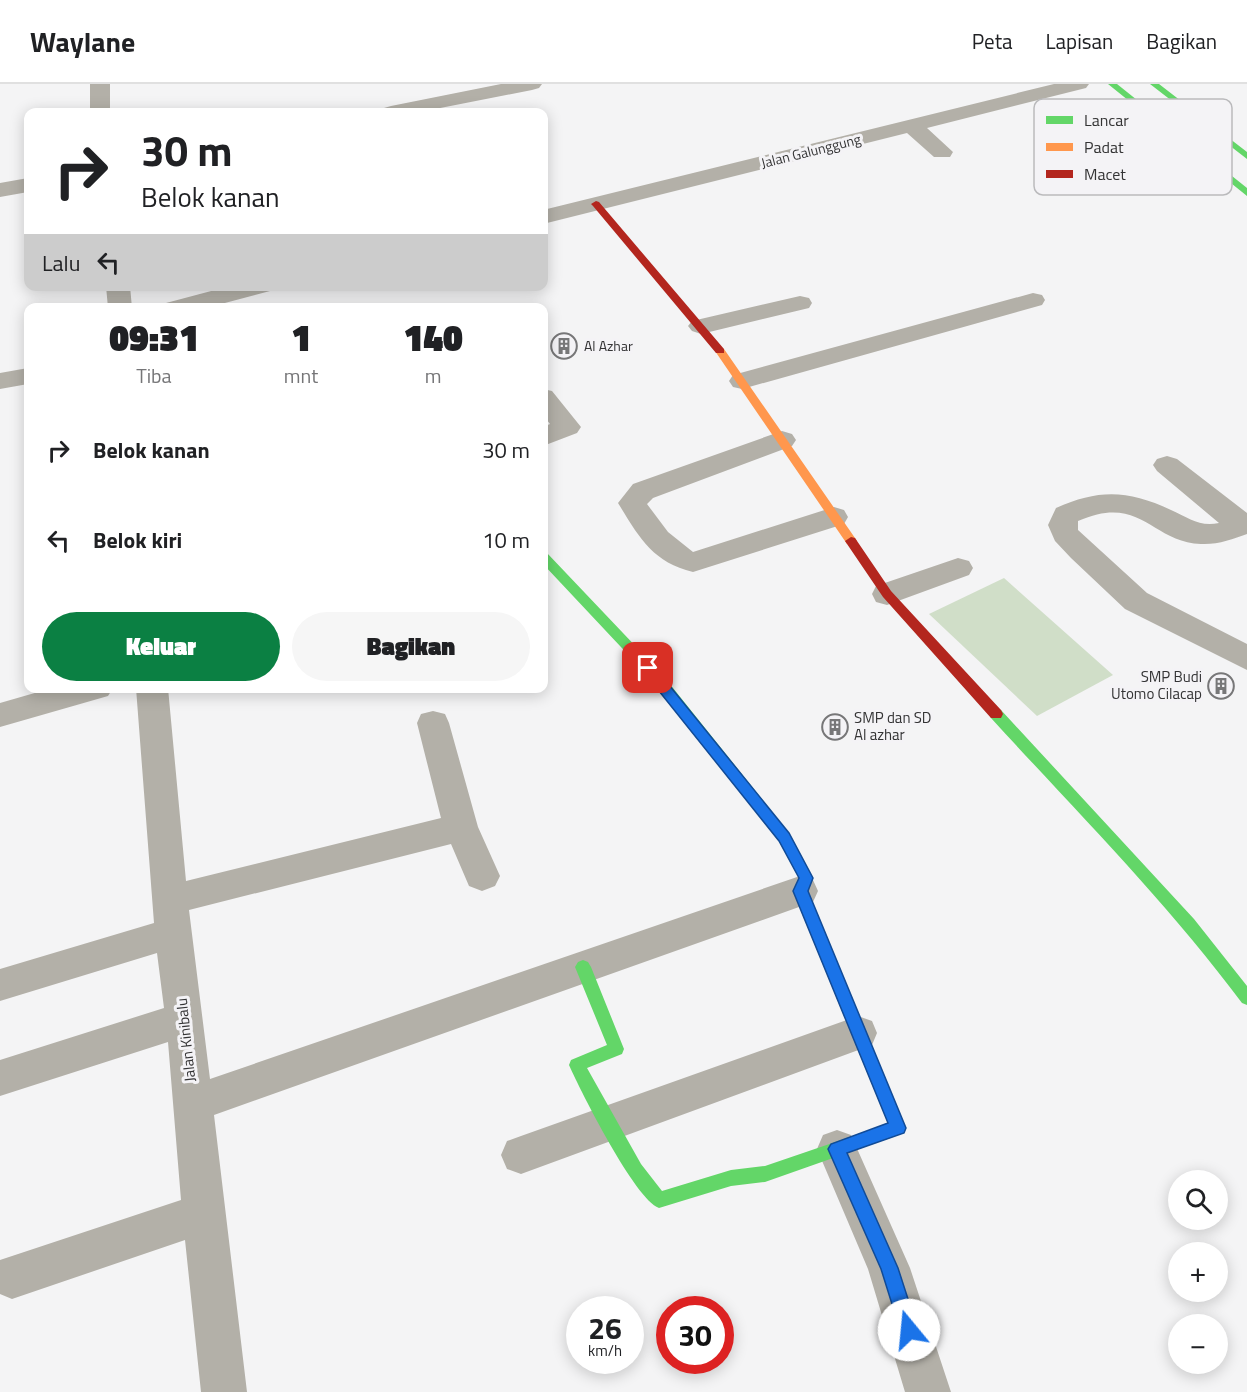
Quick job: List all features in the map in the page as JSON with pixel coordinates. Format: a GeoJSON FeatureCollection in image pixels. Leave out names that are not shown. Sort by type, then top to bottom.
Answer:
{"type":"FeatureCollection","features":[{"type":"Feature","properties":{"kind":"street"},"geometry":{"type":"LineString","coordinates":[[100,84],[100,108]]}},
{"type":"Feature","properties":{"kind":"street"},"geometry":{"type":"LineString","coordinates":[[411,108],[532,84]]}},
{"type":"Feature","properties":{"kind":"street","name":"Jalan Galunggung"},"geometry":{"type":"LineString","coordinates":[[548,216],[1079,84]]}},
{"type":"Feature","properties":{"kind":"street"},"geometry":{"type":"LineString","coordinates":[[1112,84],[1130,99]]}},
{"type":"Feature","properties":{"kind":"street"},"geometry":{"type":"LineString","coordinates":[[1154,84],[1173,99]]}},
{"type":"Feature","properties":{"kind":"street"},"geometry":{"type":"LineString","coordinates":[[911,126],[942,152]]}},
{"type":"Feature","properties":{"kind":"street"},"geometry":{"type":"LineString","coordinates":[[1232,144],[1247,156]]}},
{"type":"Feature","properties":{"kind":"street"},"geometry":{"type":"LineString","coordinates":[[1232,181],[1247,193]]}},
{"type":"Feature","properties":{"kind":"street"},"geometry":{"type":"LineString","coordinates":[[0,190],[24,186]]}},
{"type":"Feature","properties":{"kind":"street"},"geometry":{"type":"LineString","coordinates":[[596,204],[701,326],[742,381],[888,594],[1020,742],[1084,807],[1223,964],[1247,998]]}},
{"type":"Feature","properties":{"kind":"street"},"geometry":{"type":"LineString","coordinates":[[195,303],[241,291]]}},
{"type":"Feature","properties":{"kind":"street"},"geometry":{"type":"LineString","coordinates":[[742,381],[1033,300]]}},
{"type":"Feature","properties":{"kind":"street"},"geometry":{"type":"LineString","coordinates":[[701,326],[800,303]]}},
{"type":"Feature","properties":{"kind":"street"},"geometry":{"type":"LineString","coordinates":[[0,381],[24,377]]}},
{"type":"Feature","properties":{"kind":"street"},"geometry":{"type":"LineString","coordinates":[[548,402],[567,427],[548,435]]}},
{"type":"Feature","properties":{"kind":"street"},"geometry":{"type":"LineString","coordinates":[[782,440],[643,491],[632,503],[651,532],[677,557],[693,562],[834,518]]}},
{"type":"Feature","properties":{"kind":"street"},"geometry":{"type":"LineString","coordinates":[[1167,465],[1244,524]]}},
{"type":"Feature","properties":{"kind":"street"},"geometry":{"type":"LineString","coordinates":[[1244,524],[1200,535],[1187,531],[1158,515],[1115,500],[1081,507],[1066,515],[1062,525],[1065,534],[1081,551],[1136,602],[1247,658]]}},
{"type":"Feature","properties":{"kind":"street"},"geometry":{"type":"LineString","coordinates":[[192,1104],[800,891],[806,878],[784,837],[656,676],[548,561]]}},
{"type":"Feature","properties":{"kind":"street"},"geometry":{"type":"LineString","coordinates":[[888,594],[958,568]]}},
{"type":"Feature","properties":{"kind":"street"},"geometry":{"type":"LineString","coordinates":[[0,715],[79,693]]}},
{"type":"Feature","properties":{"kind":"street","name":"Jalan Kinibalu"},"geometry":{"type":"LineString","coordinates":[[152,693],[172,916],[185,1018],[203,1213],[224,1392]]}},
{"type":"Feature","properties":{"kind":"street"},"geometry":{"type":"LineString","coordinates":[[433,723],[461,827],[482,876]]}},
{"type":"Feature","properties":{"kind":"street"},"geometry":{"type":"LineString","coordinates":[[0,986],[172,916],[461,827]]}},
{"type":"Feature","properties":{"kind":"street"},"geometry":{"type":"LineString","coordinates":[[583,967],[616,1049],[577,1065],[635,1170],[659,1200],[731,1178],[765,1174],[898,1128],[800,891]]}},
{"type":"Feature","properties":{"kind":"street"},"geometry":{"type":"LineString","coordinates":[[0,1078],[185,1018]]}},
{"type":"Feature","properties":{"kind":"street"},"geometry":{"type":"LineString","coordinates":[[521,1155],[858,1032]]}},
{"type":"Feature","properties":{"kind":"street"},"geometry":{"type":"LineString","coordinates":[[837,1149],[889,1268],[928,1392]]}},
{"type":"Feature","properties":{"kind":"street"},"geometry":{"type":"LineString","coordinates":[[12,1277],[203,1213]]}},
{"type":"Feature","properties":{"kind":"green space"},"geometry":{"type":"Polygon","coordinates":[[[1004,578],[1113,675],[1037,716],[929,614],[1004,578]]]}},
{"type":"Feature","properties":{"kind":"traffic: fast"},"geometry":{"type":"LineString","coordinates":[[1112,84],[1131,99]]}},
{"type":"Feature","properties":{"kind":"traffic: fast"},"geometry":{"type":"LineString","coordinates":[[1154,84],[1173,99]]}},
{"type":"Feature","properties":{"kind":"traffic: fast"},"geometry":{"type":"LineString","coordinates":[[1232,144],[1247,156]]}},
{"type":"Feature","properties":{"kind":"traffic: fast"},"geometry":{"type":"LineString","coordinates":[[1232,181],[1247,193]]}},
{"type":"Feature","properties":{"kind":"traffic: fast"},"geometry":{"type":"LineString","coordinates":[[548,561],[656,676],[784,837],[806,878],[800,891],[808,911]]}},
{"type":"Feature","properties":{"kind":"traffic: fast"},"geometry":{"type":"LineString","coordinates":[[996,714],[1189,923],[1247,998]]}},
{"type":"Feature","properties":{"kind":"traffic: fast"},"geometry":{"type":"LineString","coordinates":[[583,967],[616,1049],[577,1065],[635,1170],[659,1200],[731,1178],[765,1174],[898,1128],[895,1121]]}},
{"type":"Feature","properties":{"kind":"traffic: slow"},"geometry":{"type":"LineString","coordinates":[[720,351],[851,541]]}},
{"type":"Feature","properties":{"kind":"traffic: slow"},"geometry":{"type":"LineString","coordinates":[[808,911],[895,1121]]}},
{"type":"Feature","properties":{"kind":"traffic: jam"},"geometry":{"type":"LineString","coordinates":[[596,204],[720,351]]}},
{"type":"Feature","properties":{"kind":"traffic: jam"},"geometry":{"type":"LineString","coordinates":[[851,541],[887,594],[996,714]]}},
{"type":"Feature","properties":{"kind":"place","name":"Al Azhar"},"geometry":{"type":"Point","coordinates":[564,346]}},
{"type":"Feature","properties":{"kind":"place","name":"SMP Budi Utomo Cilacap"},"geometry":{"type":"Point","coordinates":[1221,686]}},
{"type":"Feature","properties":{"kind":"place","name":"SMP dan SD Al azhar"},"geometry":{"type":"Point","coordinates":[835,727]}},
{"type":"Feature","properties":{"kind":"route"},"geometry":{"type":"LineString","coordinates":[[648,668],[784,837],[800,863],[806,878],[800,891],[884,1099],[898,1128],[837,1149],[889,1268],[909,1330]]}}]}
